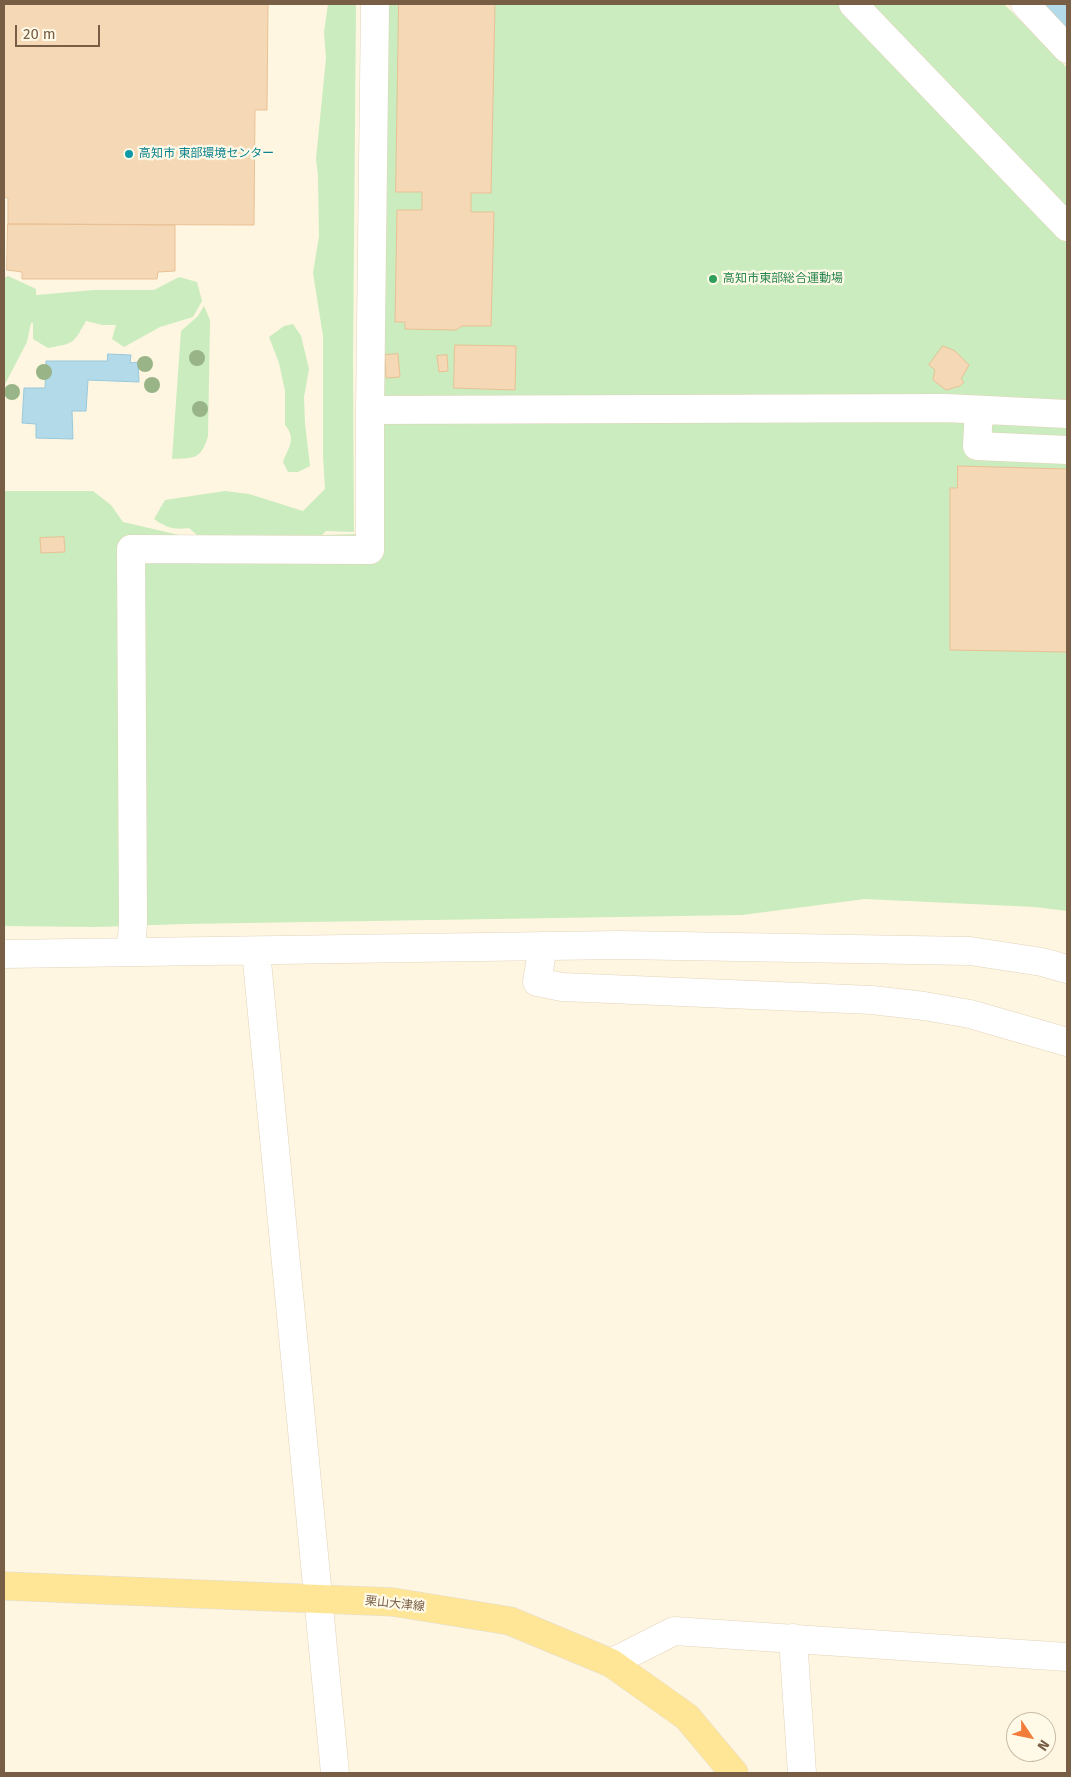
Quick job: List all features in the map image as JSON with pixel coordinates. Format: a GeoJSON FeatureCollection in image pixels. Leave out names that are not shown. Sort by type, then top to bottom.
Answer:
{"type":"FeatureCollection","features":[{"type":"Feature","properties":{"kind":"main road","name":"栗山大津線"},"geometry":{"type":"LineString","coordinates":[[4,1586],[393,1602],[510,1621],[611,1663],[687,1717],[734,1773]]}},
{"type":"Feature","properties":{"kind":"street"},"geometry":{"type":"LineString","coordinates":[[130,952],[133,923],[130,549],[370,550],[375,4]]}},
{"type":"Feature","properties":{"kind":"street"},"geometry":{"type":"LineString","coordinates":[[853,4],[1067,227]]}},
{"type":"Feature","properties":{"kind":"street"},"geometry":{"type":"LineString","coordinates":[[1024,4],[1067,49]]}},
{"type":"Feature","properties":{"kind":"street"},"geometry":{"type":"LineString","coordinates":[[370,410],[946,408],[1067,414]]}},
{"type":"Feature","properties":{"kind":"street"},"geometry":{"type":"LineString","coordinates":[[979,410],[977,446],[1067,450]]}},
{"type":"Feature","properties":{"kind":"street"},"geometry":{"type":"LineString","coordinates":[[4,954],[619,945],[970,951],[1042,962],[1067,969]]}},
{"type":"Feature","properties":{"kind":"street"},"geometry":{"type":"LineString","coordinates":[[543,946],[537,982],[562,987],[872,1000],[970,1014],[1067,1042]]}},
{"type":"Feature","properties":{"kind":"street"},"geometry":{"type":"LineString","coordinates":[[256,951],[335,1773]]}},
{"type":"Feature","properties":{"kind":"street"},"geometry":{"type":"LineString","coordinates":[[611,1663],[674,1630],[1067,1657]]}},
{"type":"Feature","properties":{"kind":"street"},"geometry":{"type":"LineString","coordinates":[[793,1638],[802,1773]]}},
{"type":"Feature","properties":{"kind":"green space","name":"高知市東部総合運動場"},"geometry":{"type":"Polygon","coordinates":[[[328,4],[356,4],[353,361],[354,532],[326,531],[322,535],[356,534],[361,4],[1004,4],[1067,68],[1067,911],[1035,907],[865,899],[742,915],[96,927],[4,926],[4,491],[93,491],[111,505],[123,522],[179,535],[197,535],[189,528],[171,528],[154,519],[165,500],[225,491],[249,494],[303,511],[325,489],[323,456],[323,336],[313,273],[319,236],[316,159],[326,58],[324,32],[328,4]]]}},
{"type":"Feature","properties":{"kind":"green space"},"geometry":{"type":"Polygon","coordinates":[[[8,276],[36,289],[36,295],[94,290],[154,290],[179,277],[197,282],[202,301],[193,317],[160,327],[124,347],[112,339],[116,325],[102,325],[86,321],[72,341],[64,345],[48,348],[33,339],[33,323],[31,323],[27,342],[4,386],[4,278],[8,276]]]}},
{"type":"Feature","properties":{"kind":"green space"},"geometry":{"type":"Polygon","coordinates":[[[204,306],[210,320],[208,436],[203,450],[196,456],[172,459],[181,331],[198,316],[204,306]]]}},
{"type":"Feature","properties":{"kind":"green space"},"geometry":{"type":"Polygon","coordinates":[[[293,324],[301,336],[309,369],[304,397],[310,466],[298,472],[288,472],[283,462],[291,439],[289,430],[285,425],[285,391],[279,363],[269,337],[284,326],[293,324]]]}},
{"type":"Feature","properties":{"kind":"water"},"geometry":{"type":"Polygon","coordinates":[[[1039,4],[1067,4],[1067,33],[1039,4]]]}},
{"type":"Feature","properties":{"kind":"water"},"geometry":{"type":"Polygon","coordinates":[[[108,354],[131,355],[130,363],[138,362],[139,382],[88,380],[86,411],[72,411],[73,439],[36,438],[36,424],[22,423],[24,388],[45,388],[46,361],[107,361],[108,354]]]}},
{"type":"Feature","properties":{"kind":"building","name":"高知市 東部環境センター"},"geometry":{"type":"Polygon","coordinates":[[[4,4],[268,4],[267,110],[255,110],[254,225],[8,224],[8,198],[4,197],[4,4]]]}},
{"type":"Feature","properties":{"kind":"building"},"geometry":{"type":"Polygon","coordinates":[[[399,4],[495,4],[491,193],[471,193],[471,212],[494,212],[491,326],[462,326],[456,330],[405,329],[405,322],[395,322],[397,210],[422,210],[422,192],[396,192],[399,4]]]}},
{"type":"Feature","properties":{"kind":"building"},"geometry":{"type":"Polygon","coordinates":[[[8,224],[175,225],[175,271],[158,272],[157,279],[22,279],[22,272],[7,270],[8,224]]]}},
{"type":"Feature","properties":{"kind":"building"},"geometry":{"type":"Polygon","coordinates":[[[455,345],[516,346],[515,390],[454,388],[455,345]]]}},
{"type":"Feature","properties":{"kind":"building"},"geometry":{"type":"Polygon","coordinates":[[[943,346],[955,351],[969,365],[961,379],[964,382],[960,386],[946,390],[933,380],[935,370],[929,365],[943,346]]]}},
{"type":"Feature","properties":{"kind":"building"},"geometry":{"type":"Polygon","coordinates":[[[398,354],[400,377],[386,378],[385,355],[398,354]]]}},
{"type":"Feature","properties":{"kind":"building"},"geometry":{"type":"Polygon","coordinates":[[[447,355],[448,371],[439,372],[437,356],[447,355]]]}},
{"type":"Feature","properties":{"kind":"building"},"geometry":{"type":"Polygon","coordinates":[[[958,466],[1067,469],[1067,652],[950,650],[950,488],[957,488],[958,466]]]}},
{"type":"Feature","properties":{"kind":"building"},"geometry":{"type":"Polygon","coordinates":[[[64,537],[65,552],[41,553],[40,538],[64,537]]]}},
{"type":"Feature","properties":{"kind":"place","name":"高知市 東部環境センター"},"geometry":{"type":"Point","coordinates":[129,154]}},
{"type":"Feature","properties":{"kind":"place","name":"高知市東部総合運動場"},"geometry":{"type":"Point","coordinates":[713,279]}}]}
